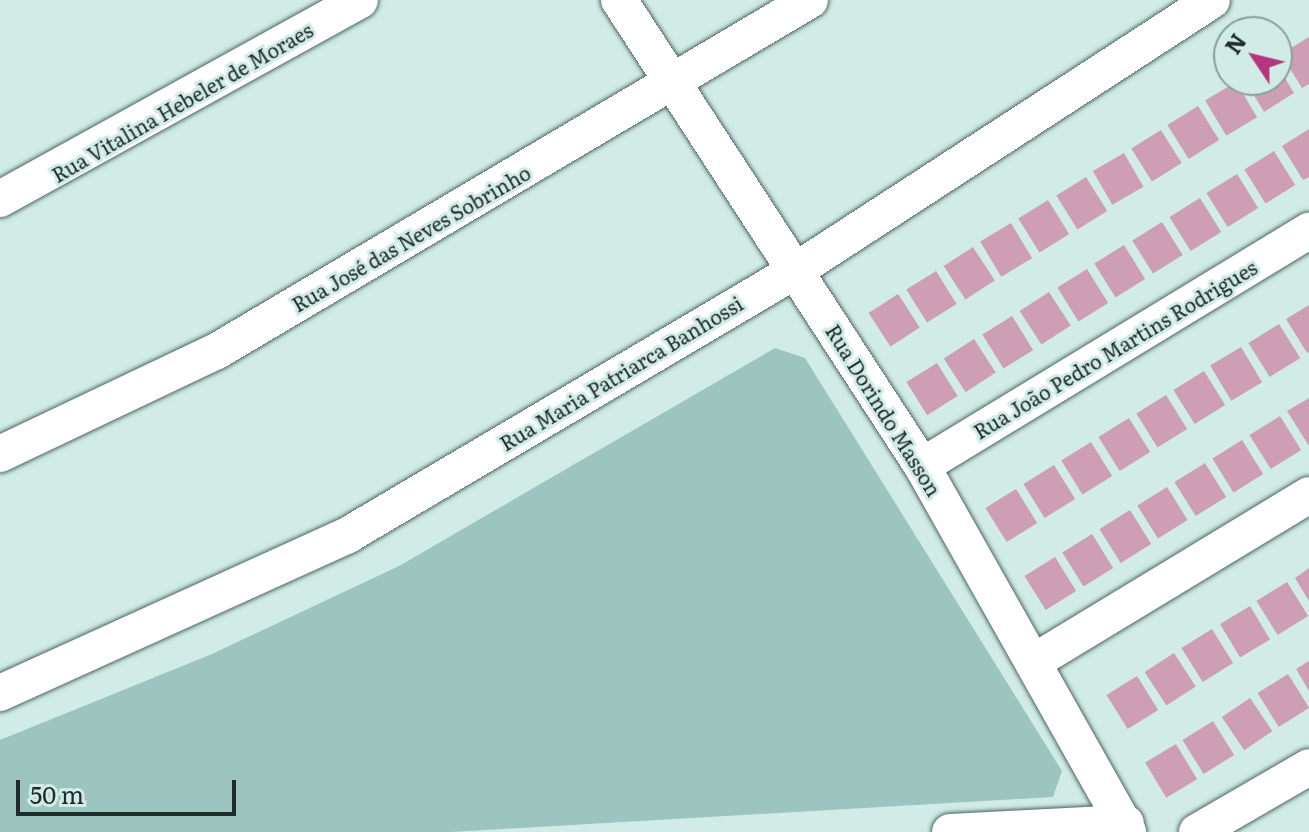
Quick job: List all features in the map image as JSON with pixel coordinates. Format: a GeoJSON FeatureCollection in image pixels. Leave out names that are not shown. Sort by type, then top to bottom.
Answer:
{"type":"FeatureCollection","features":[{"type":"Feature","properties":{"kind":"street","name":"Rua Vitalina Hebeler de Moraes"},"geometry":{"type":"LineString","coordinates":[[0,199],[360,0]]}},
{"type":"Feature","properties":{"kind":"street","name":"Rua Dorindo Masson"},"geometry":{"type":"LineString","coordinates":[[619,0],[672,86],[922,466],[1127,828]]}},
{"type":"Feature","properties":{"kind":"street","name":"Rua José das Neves Sobrinho"},"geometry":{"type":"LineString","coordinates":[[0,454],[217,351],[672,86],[810,0]]}},
{"type":"Feature","properties":{"kind":"street","name":"Rua Maria Patriarca Banhossi"},"geometry":{"type":"LineString","coordinates":[[0,693],[348,535],[795,271],[1212,0]]}},
{"type":"Feature","properties":{"kind":"street","name":"Rua João Pedro Martins Rodrigues"},"geometry":{"type":"LineString","coordinates":[[922,466],[1309,231]]}},
{"type":"Feature","properties":{"kind":"street"},"geometry":{"type":"LineString","coordinates":[[1035,661],[1309,495]]}},
{"type":"Feature","properties":{"kind":"street"},"geometry":{"type":"LineString","coordinates":[[1197,832],[1309,767]]}},
{"type":"Feature","properties":{"kind":"street"},"geometry":{"type":"LineString","coordinates":[[950,832],[1127,828]]}},
{"type":"Feature","properties":{"kind":"green space"},"geometry":{"type":"Polygon","coordinates":[[[775,348],[805,358],[1062,771],[1053,797],[451,832],[0,832],[0,740],[212,654],[399,566],[775,348]]]}},
{"type":"Feature","properties":{"kind":"building"},"geometry":{"type":"Polygon","coordinates":[[[1309,37],[1309,84],[1302,88],[1293,73],[1293,47],[1309,37]]]}},
{"type":"Feature","properties":{"kind":"building"},"geometry":{"type":"Polygon","coordinates":[[[1213,96],[1244,96],[1257,117],[1226,136],[1205,101],[1213,96]]]}},
{"type":"Feature","properties":{"kind":"building"},"geometry":{"type":"Polygon","coordinates":[[[1254,96],[1289,96],[1264,112],[1254,96]]]}},
{"type":"Feature","properties":{"kind":"building"},"geometry":{"type":"Polygon","coordinates":[[[1198,106],[1219,140],[1189,159],[1167,125],[1198,106]]]}},
{"type":"Feature","properties":{"kind":"building"},"geometry":{"type":"Polygon","coordinates":[[[1309,129],[1309,177],[1303,180],[1282,146],[1309,129]]]}},
{"type":"Feature","properties":{"kind":"building"},"geometry":{"type":"Polygon","coordinates":[[[1161,130],[1182,163],[1152,182],[1131,149],[1161,130]]]}},
{"type":"Feature","properties":{"kind":"building"},"geometry":{"type":"Polygon","coordinates":[[[1274,151],[1295,185],[1266,203],[1244,170],[1274,151]]]}},
{"type":"Feature","properties":{"kind":"building"},"geometry":{"type":"Polygon","coordinates":[[[1124,153],[1144,187],[1112,205],[1093,171],[1124,153]]]}},
{"type":"Feature","properties":{"kind":"building"},"geometry":{"type":"Polygon","coordinates":[[[1237,174],[1258,208],[1228,227],[1206,193],[1237,174]]]}},
{"type":"Feature","properties":{"kind":"building"},"geometry":{"type":"Polygon","coordinates":[[[1086,177],[1107,211],[1078,229],[1056,196],[1086,177]]]}},
{"type":"Feature","properties":{"kind":"building"},"geometry":{"type":"Polygon","coordinates":[[[1200,198],[1221,232],[1191,251],[1169,217],[1200,198]]]}},
{"type":"Feature","properties":{"kind":"building"},"geometry":{"type":"Polygon","coordinates":[[[1048,200],[1069,234],[1040,252],[1018,219],[1048,200]]]}},
{"type":"Feature","properties":{"kind":"building"},"geometry":{"type":"Polygon","coordinates":[[[1162,222],[1183,255],[1153,274],[1132,241],[1162,222]]]}},
{"type":"Feature","properties":{"kind":"building"},"geometry":{"type":"Polygon","coordinates":[[[1011,223],[1032,258],[1001,277],[980,242],[1011,223]]]}},
{"type":"Feature","properties":{"kind":"building"},"geometry":{"type":"Polygon","coordinates":[[[1124,245],[1145,279],[1116,297],[1094,264],[1124,245]]]}},
{"type":"Feature","properties":{"kind":"building"},"geometry":{"type":"Polygon","coordinates":[[[973,247],[995,281],[965,300],[944,266],[973,247]]]}},
{"type":"Feature","properties":{"kind":"building"},"geometry":{"type":"Polygon","coordinates":[[[1087,269],[1108,303],[1079,321],[1057,288],[1087,269]]]}},
{"type":"Feature","properties":{"kind":"building"},"geometry":{"type":"Polygon","coordinates":[[[936,271],[957,304],[927,323],[906,290],[936,271]]]}},
{"type":"Feature","properties":{"kind":"building"},"geometry":{"type":"Polygon","coordinates":[[[1049,292],[1071,326],[1041,345],[1020,311],[1049,292]]]}},
{"type":"Feature","properties":{"kind":"building"},"geometry":{"type":"Polygon","coordinates":[[[898,294],[920,328],[890,347],[869,313],[898,294]]]}},
{"type":"Feature","properties":{"kind":"building"},"geometry":{"type":"Polygon","coordinates":[[[1309,305],[1309,352],[1307,353],[1286,319],[1309,305]]]}},
{"type":"Feature","properties":{"kind":"building"},"geometry":{"type":"Polygon","coordinates":[[[1012,316],[1033,350],[1004,368],[982,335],[1012,316]]]}},
{"type":"Feature","properties":{"kind":"building"},"geometry":{"type":"Polygon","coordinates":[[[1279,324],[1300,358],[1270,377],[1248,343],[1279,324]]]}},
{"type":"Feature","properties":{"kind":"building"},"geometry":{"type":"Polygon","coordinates":[[[974,339],[996,373],[966,392],[944,359],[974,339]]]}},
{"type":"Feature","properties":{"kind":"building"},"geometry":{"type":"Polygon","coordinates":[[[1241,347],[1262,382],[1231,401],[1210,366],[1241,347]]]}},
{"type":"Feature","properties":{"kind":"building"},"geometry":{"type":"Polygon","coordinates":[[[937,363],[958,396],[927,415],[906,382],[937,363]]]}},
{"type":"Feature","properties":{"kind":"building"},"geometry":{"type":"Polygon","coordinates":[[[1204,371],[1225,405],[1195,424],[1173,390],[1204,371]]]}},
{"type":"Feature","properties":{"kind":"building"},"geometry":{"type":"Polygon","coordinates":[[[1166,395],[1187,429],[1158,447],[1136,414],[1166,395]]]}},
{"type":"Feature","properties":{"kind":"building"},"geometry":{"type":"Polygon","coordinates":[[[1309,398],[1309,446],[1287,411],[1309,398]]]}},
{"type":"Feature","properties":{"kind":"building"},"geometry":{"type":"Polygon","coordinates":[[[1280,416],[1301,450],[1271,469],[1249,435],[1280,416]]]}},
{"type":"Feature","properties":{"kind":"building"},"geometry":{"type":"Polygon","coordinates":[[[1129,418],[1150,452],[1120,471],[1098,437],[1129,418]]]}},
{"type":"Feature","properties":{"kind":"building"},"geometry":{"type":"Polygon","coordinates":[[[1242,440],[1263,474],[1234,492],[1212,459],[1242,440]]]}},
{"type":"Feature","properties":{"kind":"building"},"geometry":{"type":"Polygon","coordinates":[[[1091,442],[1112,476],[1083,494],[1061,461],[1091,442]]]}},
{"type":"Feature","properties":{"kind":"building"},"geometry":{"type":"Polygon","coordinates":[[[1205,463],[1226,497],[1196,516],[1174,482],[1205,463]]]}},
{"type":"Feature","properties":{"kind":"building"},"geometry":{"type":"Polygon","coordinates":[[[1054,465],[1075,499],[1045,518],[1023,484],[1054,465]]]}},
{"type":"Feature","properties":{"kind":"building"},"geometry":{"type":"Polygon","coordinates":[[[1167,487],[1188,520],[1158,539],[1137,506],[1167,487]]]}},
{"type":"Feature","properties":{"kind":"building"},"geometry":{"type":"Polygon","coordinates":[[[1016,489],[1037,523],[1007,542],[985,508],[1016,489]]]}},
{"type":"Feature","properties":{"kind":"building"},"geometry":{"type":"Polygon","coordinates":[[[1130,510],[1151,544],[1121,563],[1099,529],[1130,510]]]}},
{"type":"Feature","properties":{"kind":"building"},"geometry":{"type":"Polygon","coordinates":[[[1092,534],[1113,568],[1084,586],[1062,553],[1092,534]]]}},
{"type":"Feature","properties":{"kind":"building"},"geometry":{"type":"Polygon","coordinates":[[[1055,557],[1076,591],[1046,610],[1024,576],[1055,557]]]}},
{"type":"Feature","properties":{"kind":"building"},"geometry":{"type":"Polygon","coordinates":[[[1309,568],[1309,601],[1295,578],[1309,568]]]}},
{"type":"Feature","properties":{"kind":"building"},"geometry":{"type":"Polygon","coordinates":[[[1287,582],[1308,616],[1278,635],[1256,601],[1287,582]]]}},
{"type":"Feature","properties":{"kind":"building"},"geometry":{"type":"Polygon","coordinates":[[[1250,606],[1270,639],[1240,657],[1220,624],[1250,606]]]}},
{"type":"Feature","properties":{"kind":"building"},"geometry":{"type":"Polygon","coordinates":[[[1212,629],[1233,663],[1203,682],[1181,648],[1212,629]]]}},
{"type":"Feature","properties":{"kind":"building"},"geometry":{"type":"Polygon","coordinates":[[[1174,653],[1196,687],[1166,706],[1145,672],[1174,653]]]}},
{"type":"Feature","properties":{"kind":"building"},"geometry":{"type":"Polygon","coordinates":[[[1309,661],[1309,691],[1296,669],[1309,661]]]}},
{"type":"Feature","properties":{"kind":"building"},"geometry":{"type":"Polygon","coordinates":[[[1288,674],[1309,708],[1279,727],[1257,693],[1288,674]]]}},
{"type":"Feature","properties":{"kind":"building"},"geometry":{"type":"Polygon","coordinates":[[[1137,676],[1158,710],[1128,729],[1106,695],[1137,676]]]}},
{"type":"Feature","properties":{"kind":"building"},"geometry":{"type":"Polygon","coordinates":[[[1250,698],[1272,731],[1244,750],[1222,717],[1250,698]]]}},
{"type":"Feature","properties":{"kind":"building"},"geometry":{"type":"Polygon","coordinates":[[[1213,721],[1234,755],[1204,774],[1182,740],[1213,721]]]}},
{"type":"Feature","properties":{"kind":"building"},"geometry":{"type":"Polygon","coordinates":[[[1176,744],[1197,779],[1166,798],[1145,763],[1176,744]]]}}]}
